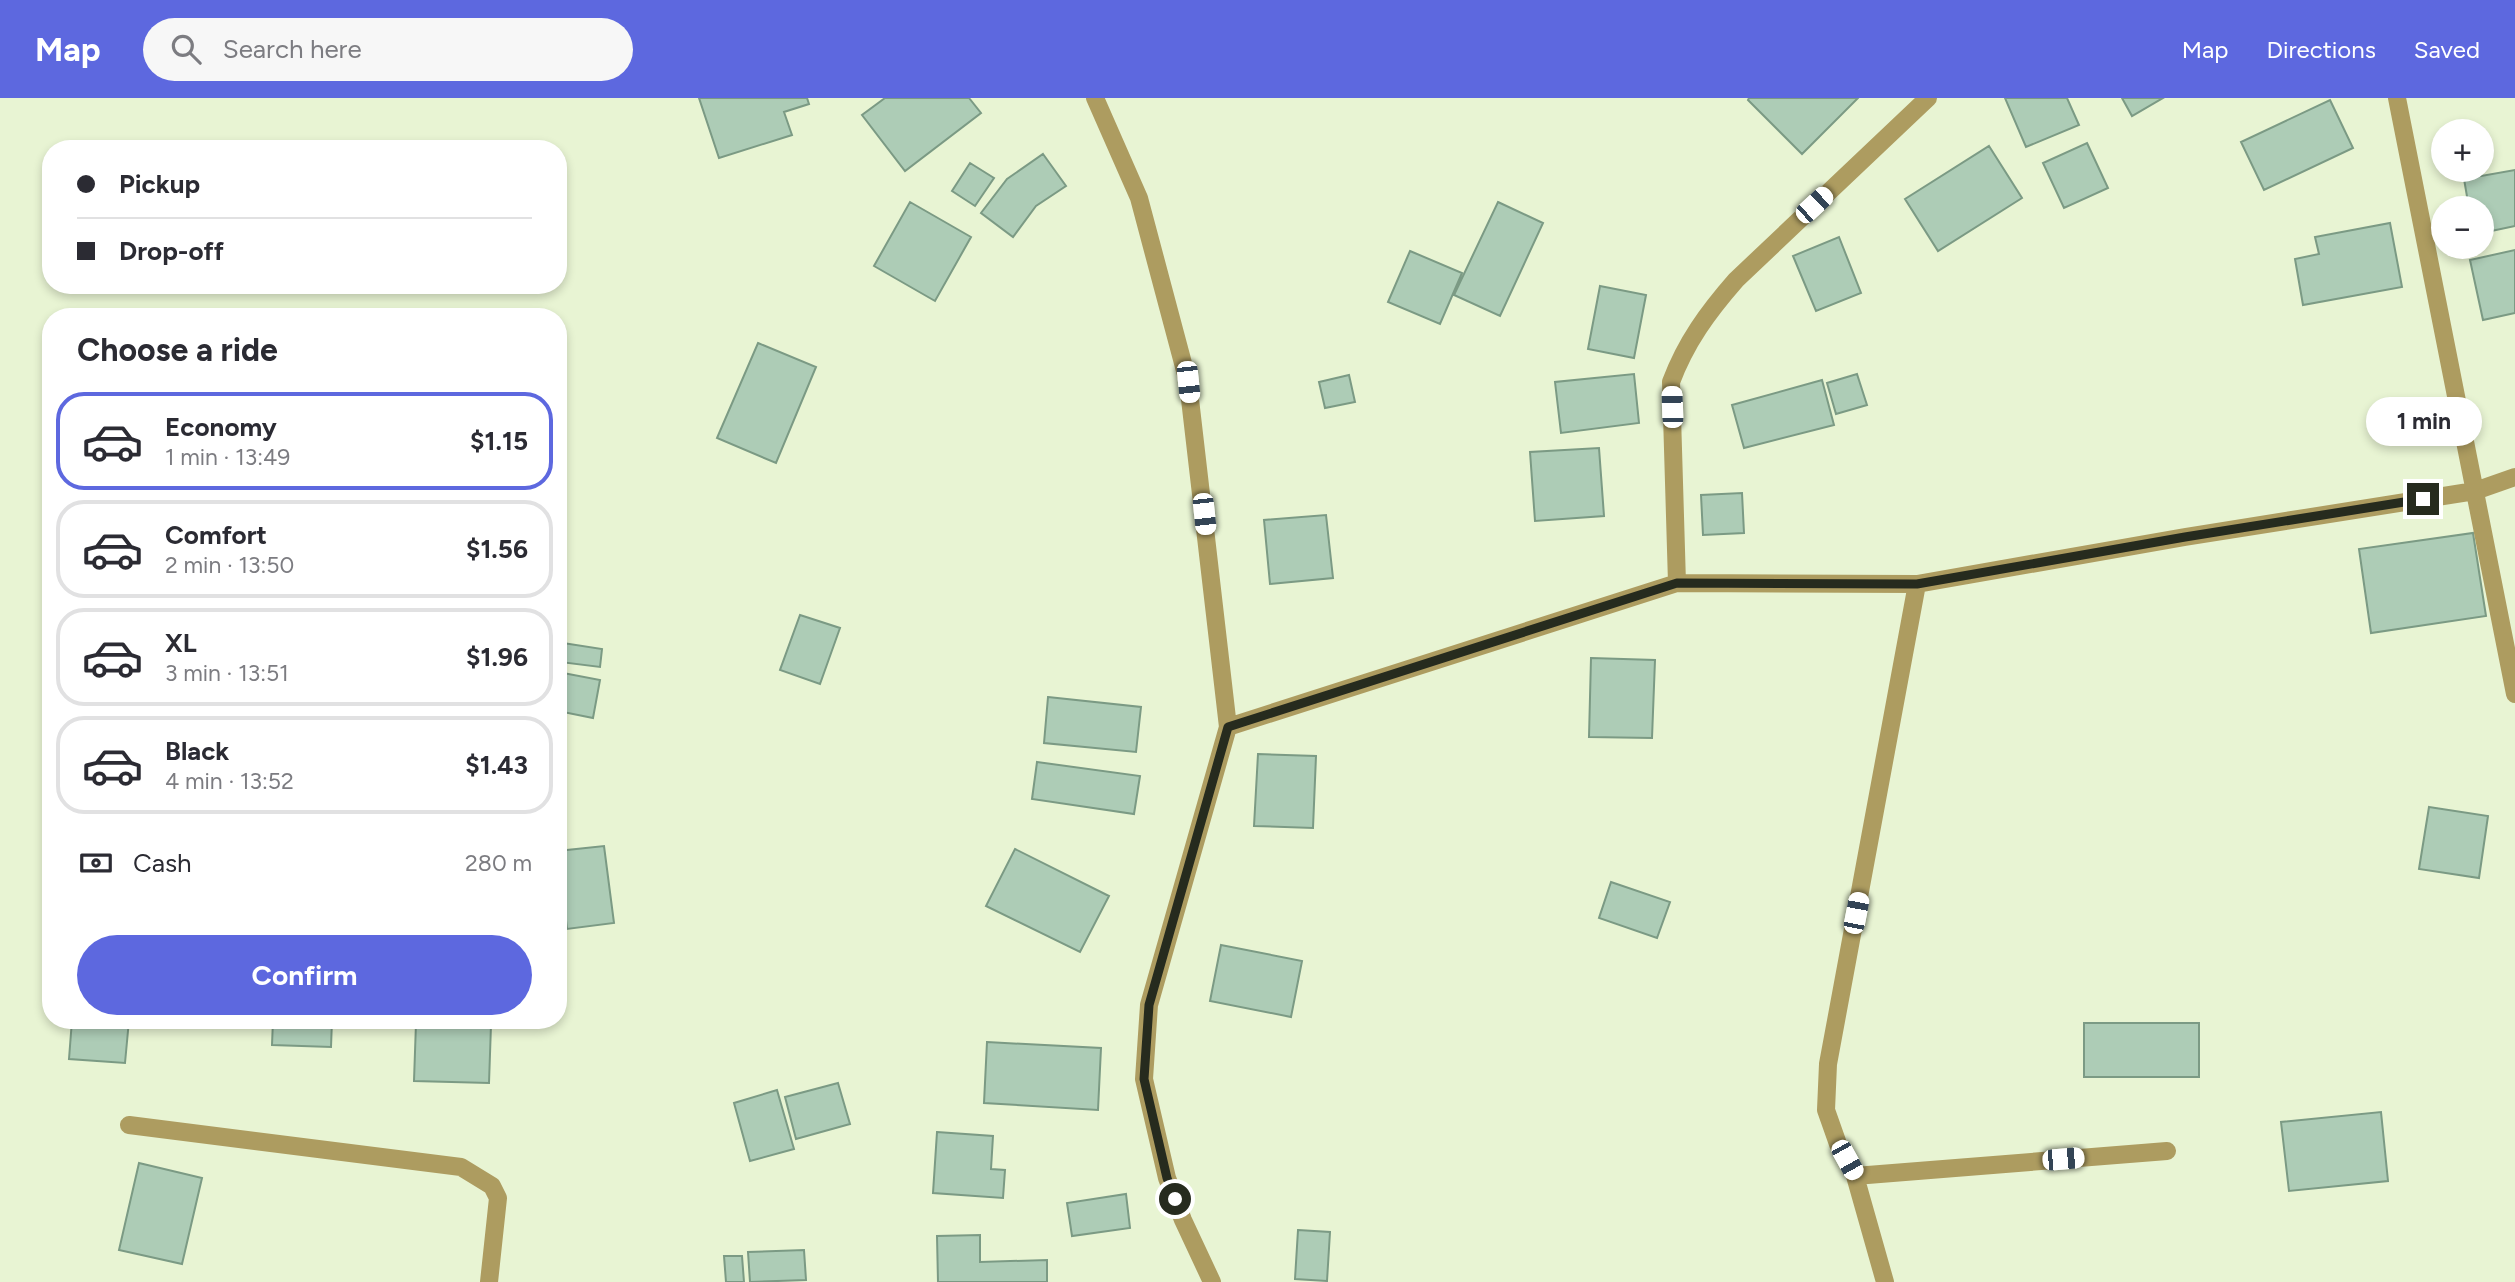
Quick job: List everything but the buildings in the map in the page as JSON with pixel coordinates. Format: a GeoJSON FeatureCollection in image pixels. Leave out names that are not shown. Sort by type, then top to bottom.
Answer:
{"type":"FeatureCollection","features":[{"type":"Feature","properties":{"kind":"street"},"geometry":{"type":"LineString","coordinates":[[1095,98],[1139,198],[1188,382],[1228,727],[1149,1005],[1144,1079],[1167,1178],[1212,1282]]}},
{"type":"Feature","properties":{"kind":"street"},"geometry":{"type":"LineString","coordinates":[[1677,583],[1671,382],[1681,356],[1711,307],[1736,280],[1927,98]]}},
{"type":"Feature","properties":{"kind":"street"},"geometry":{"type":"LineString","coordinates":[[2397,98],[2515,694]]}},
{"type":"Feature","properties":{"kind":"street"},"geometry":{"type":"LineString","coordinates":[[1228,727],[1677,583],[1917,584],[2185,537],[2475,491],[2515,477]]}},
{"type":"Feature","properties":{"kind":"street"},"geometry":{"type":"LineString","coordinates":[[1885,1282],[1855,1175],[1838,1144],[1826,1110],[1828,1064],[1917,584]]}},
{"type":"Feature","properties":{"kind":"street"},"geometry":{"type":"LineString","coordinates":[[129,1125],[461,1167],[492,1186],[498,1198],[489,1282]]}},
{"type":"Feature","properties":{"kind":"street"},"geometry":{"type":"LineString","coordinates":[[1855,1175],[2167,1151]]}},
{"type":"Feature","properties":{"kind":"route"},"geometry":{"type":"LineString","coordinates":[[1175,1199],[1167,1178],[1144,1079],[1149,1005],[1228,727],[1677,583],[1917,584],[2423,499]]}}]}
